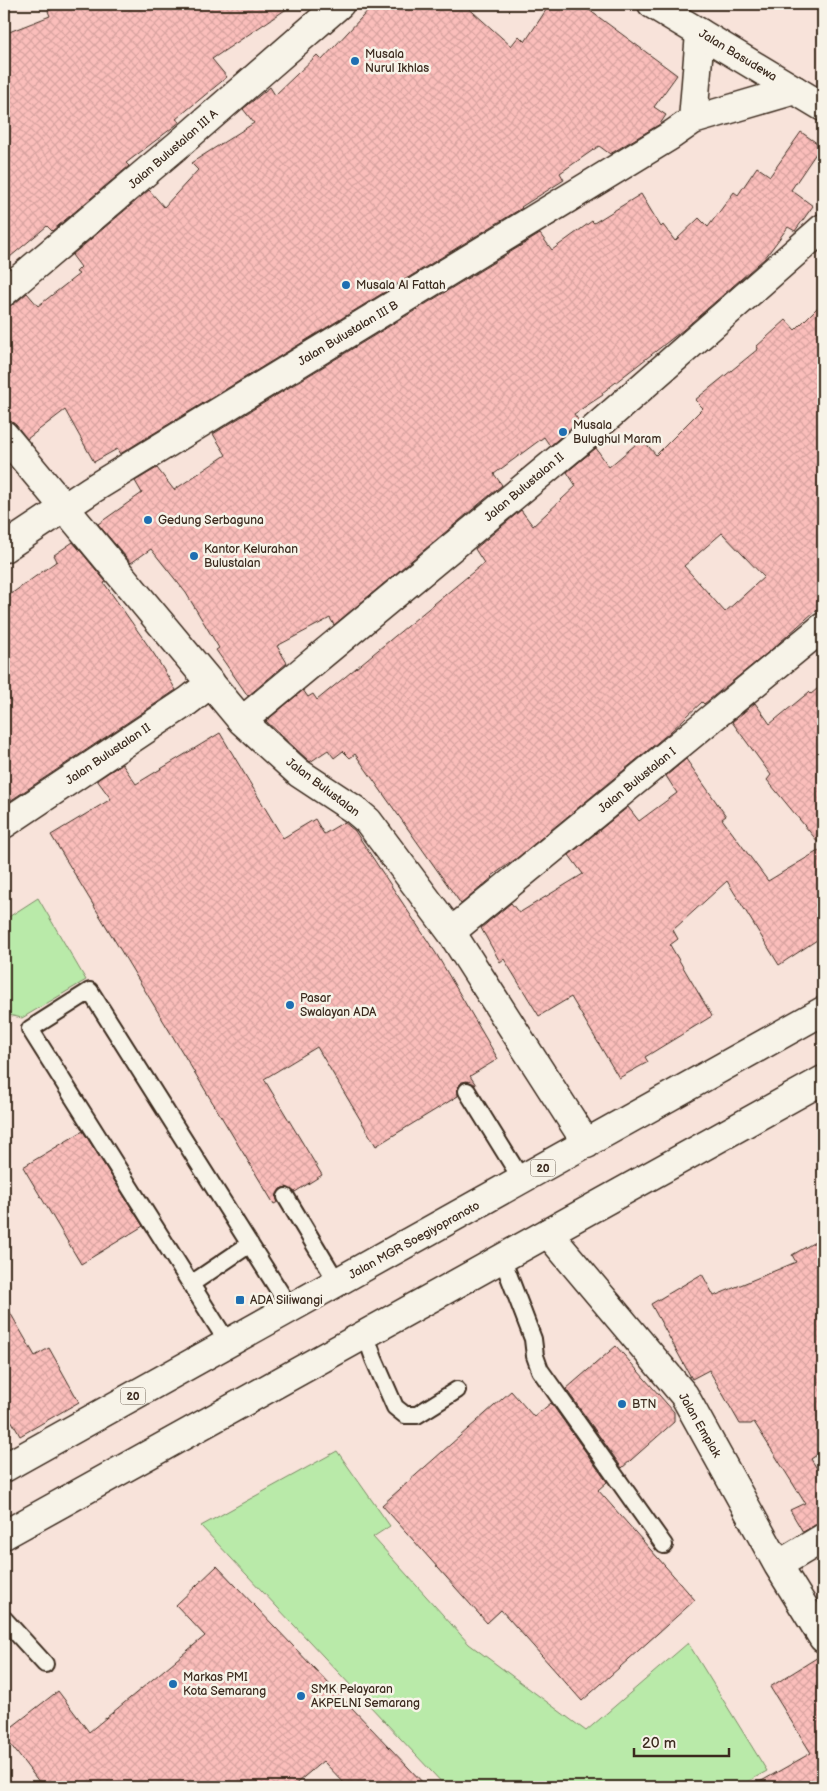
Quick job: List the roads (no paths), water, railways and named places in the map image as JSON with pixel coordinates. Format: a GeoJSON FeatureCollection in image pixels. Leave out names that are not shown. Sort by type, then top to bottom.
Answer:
{"type":"FeatureCollection","features":[{"type":"Feature","properties":{"kind":"main road","name":"Jalan Bulustalan III A"},"geometry":{"type":"LineString","coordinates":[[4,292],[171,151],[340,4]]}},
{"type":"Feature","properties":{"kind":"main road","name":"Jalan Basudewa"},"geometry":{"type":"LineString","coordinates":[[652,4],[823,107]]}},
{"type":"Feature","properties":{"kind":"main road"},"geometry":{"type":"LineString","coordinates":[[693,120],[700,33]]}},
{"type":"Feature","properties":{"kind":"main road","name":"Jalan Bulustalan III B"},"geometry":{"type":"LineString","coordinates":[[4,548],[91,490],[662,142],[693,120],[795,90]]}},
{"type":"Feature","properties":{"kind":"main road","name":"Jalan Bulustalan II"},"geometry":{"type":"LineString","coordinates":[[242,720],[585,437],[823,228]]}},
{"type":"Feature","properties":{"kind":"main road","name":"Jalan Bulustalan"},"geometry":{"type":"LineString","coordinates":[[4,435],[242,720],[299,773],[355,810],[368,821],[451,932],[587,1144]]}},
{"type":"Feature","properties":{"kind":"main road","name":"Jalan Bulustalan I"},"geometry":{"type":"LineString","coordinates":[[451,932],[823,627]]}},
{"type":"Feature","properties":{"kind":"main road","name":"Jalan Bulustalan II"},"geometry":{"type":"LineString","coordinates":[[4,824],[188,701],[210,683]]}},
{"type":"Feature","properties":{"kind":"main road","name":"Jalan MGR Soegiyopranoto"},"geometry":{"type":"LineString","coordinates":[[4,1468],[823,1011]]}},
{"type":"Feature","properties":{"kind":"main road"},"geometry":{"type":"LineString","coordinates":[[4,1535],[823,1080]]}},
{"type":"Feature","properties":{"kind":"main road","name":"Jalan Emplak"},"geometry":{"type":"LineString","coordinates":[[548,1233],[684,1395],[778,1564],[823,1638]]}},
{"type":"Feature","properties":{"kind":"main road"},"geometry":{"type":"LineString","coordinates":[[778,1564],[823,1538]]}},
{"type":"Feature","properties":{"kind":"lane"},"geometry":{"type":"LineString","coordinates":[[228,1343],[30,1029],[90,990],[290,1308]]}},
{"type":"Feature","properties":{"kind":"lane"},"geometry":{"type":"LineString","coordinates":[[467,1090],[522,1180]]}},
{"type":"Feature","properties":{"kind":"lane"},"geometry":{"type":"LineString","coordinates":[[286,1197],[338,1282]]}},
{"type":"Feature","properties":{"kind":"lane"},"geometry":{"type":"LineString","coordinates":[[191,1284],[250,1244]]}},
{"type":"Feature","properties":{"kind":"lane"},"geometry":{"type":"LineString","coordinates":[[502,1258],[533,1339],[535,1356],[540,1370],[664,1545]]}},
{"type":"Feature","properties":{"kind":"lane"},"geometry":{"type":"LineString","coordinates":[[366,1334],[374,1359],[395,1407],[405,1415],[417,1415],[457,1390]]}},
{"type":"Feature","properties":{"kind":"lane"},"geometry":{"type":"LineString","coordinates":[[4,1619],[45,1664]]}},
{"type":"Feature","properties":{"kind":"place","name":"Musala Nurul Ikhlas"},"geometry":{"type":"Point","coordinates":[355,61]}},
{"type":"Feature","properties":{"kind":"place","name":"Musala Al Fattah"},"geometry":{"type":"Point","coordinates":[346,285]}},
{"type":"Feature","properties":{"kind":"place","name":"Musala Bulughul Maram"},"geometry":{"type":"Point","coordinates":[563,432]}},
{"type":"Feature","properties":{"kind":"place","name":"Gedung Serbaguna"},"geometry":{"type":"Point","coordinates":[148,520]}},
{"type":"Feature","properties":{"kind":"place","name":"Kantor Kelurahan Bulustalan"},"geometry":{"type":"Point","coordinates":[194,556]}},
{"type":"Feature","properties":{"kind":"place","name":"Pasar Swalayan ADA"},"geometry":{"type":"Point","coordinates":[290,1005]}},
{"type":"Feature","properties":{"kind":"place","name":"ADA Siliwangi"},"geometry":{"type":"Point","coordinates":[240,1300]}},
{"type":"Feature","properties":{"kind":"place","name":"BTN"},"geometry":{"type":"Point","coordinates":[622,1404]}},
{"type":"Feature","properties":{"kind":"place","name":"Markas PMI Kota Semarang"},"geometry":{"type":"Point","coordinates":[173,1684]}},
{"type":"Feature","properties":{"kind":"place","name":"SMK Pelayaran AKPELNI Semarang"},"geometry":{"type":"Point","coordinates":[301,1696]}}]}
